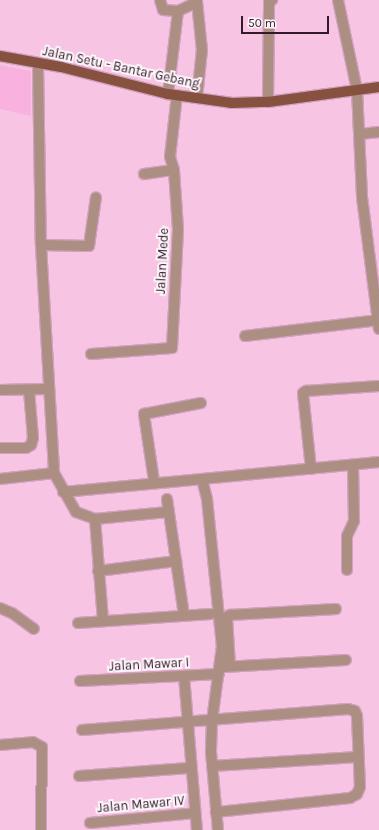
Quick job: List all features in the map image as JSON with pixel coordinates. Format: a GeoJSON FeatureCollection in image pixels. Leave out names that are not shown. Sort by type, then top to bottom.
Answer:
{"type":"FeatureCollection","features":[{"type":"Feature","properties":{"kind":"main road","name":"Jalan Setu - Bantar Gebang"},"geometry":{"type":"LineString","coordinates":[[0,56],[172,94],[232,103],[268,102],[379,87]]}},
{"type":"Feature","properties":{"kind":"street"},"geometry":{"type":"LineString","coordinates":[[160,0],[163,10],[178,11],[197,1],[202,50],[197,98]]}},
{"type":"Feature","properties":{"kind":"street"},"geometry":{"type":"LineString","coordinates":[[268,102],[269,11],[272,0]]}},
{"type":"Feature","properties":{"kind":"street"},"geometry":{"type":"LineString","coordinates":[[245,336],[379,323],[375,263],[362,197],[357,90],[338,0]]}},
{"type":"Feature","properties":{"kind":"street","name":"Jalan Mede"},"geometry":{"type":"LineString","coordinates":[[91,354],[172,348],[178,229],[174,170],[170,157],[172,94],[178,11]]}},
{"type":"Feature","properties":{"kind":"street"},"geometry":{"type":"LineString","coordinates":[[38,64],[41,245],[48,389],[54,473],[63,492],[76,512],[95,519],[168,512]]}},
{"type":"Feature","properties":{"kind":"street"},"geometry":{"type":"LineString","coordinates":[[360,134],[379,132]]}},
{"type":"Feature","properties":{"kind":"street"},"geometry":{"type":"LineString","coordinates":[[144,174],[174,170]]}},
{"type":"Feature","properties":{"kind":"street"},"geometry":{"type":"LineString","coordinates":[[41,245],[89,246],[96,197]]}},
{"type":"Feature","properties":{"kind":"street"},"geometry":{"type":"LineString","coordinates":[[311,469],[303,393],[306,391],[379,386]]}},
{"type":"Feature","properties":{"kind":"street"},"geometry":{"type":"LineString","coordinates":[[0,390],[48,389]]}},
{"type":"Feature","properties":{"kind":"street"},"geometry":{"type":"LineString","coordinates":[[0,448],[26,448],[31,445],[33,438],[29,390]]}},
{"type":"Feature","properties":{"kind":"street"},"geometry":{"type":"LineString","coordinates":[[154,481],[144,414],[201,403]]}},
{"type":"Feature","properties":{"kind":"street"},"geometry":{"type":"LineString","coordinates":[[63,492],[154,481],[202,479],[379,462]]}},
{"type":"Feature","properties":{"kind":"street"},"geometry":{"type":"LineString","coordinates":[[347,570],[347,536],[354,521],[353,465]]}},
{"type":"Feature","properties":{"kind":"street"},"geometry":{"type":"LineString","coordinates":[[0,479],[54,473]]}},
{"type":"Feature","properties":{"kind":"street"},"geometry":{"type":"LineString","coordinates":[[202,479],[207,499],[222,646],[212,721],[212,766],[218,830]]}},
{"type":"Feature","properties":{"kind":"street"},"geometry":{"type":"LineString","coordinates":[[167,499],[184,616]]}},
{"type":"Feature","properties":{"kind":"street"},"geometry":{"type":"LineString","coordinates":[[95,519],[103,621]]}},
{"type":"Feature","properties":{"kind":"street"},"geometry":{"type":"LineString","coordinates":[[98,571],[176,562]]}},
{"type":"Feature","properties":{"kind":"street"},"geometry":{"type":"LineString","coordinates":[[0,608],[12,613],[34,629]]}},
{"type":"Feature","properties":{"kind":"street"},"geometry":{"type":"LineString","coordinates":[[230,666],[227,617],[230,615],[336,609]]}},
{"type":"Feature","properties":{"kind":"street"},"geometry":{"type":"LineString","coordinates":[[78,623],[211,614]]}},
{"type":"Feature","properties":{"kind":"street","name":"Jalan Mawar I"},"geometry":{"type":"LineString","coordinates":[[80,681],[184,676],[219,671],[230,666],[346,660]]}},
{"type":"Feature","properties":{"kind":"street"},"geometry":{"type":"LineString","coordinates":[[184,676],[189,768],[196,830]]}},
{"type":"Feature","properties":{"kind":"street"},"geometry":{"type":"LineString","coordinates":[[82,730],[212,721],[348,709],[355,711],[358,716],[360,787],[357,794],[350,798],[216,812]]}},
{"type":"Feature","properties":{"kind":"street"},"geometry":{"type":"LineString","coordinates":[[0,745],[33,742],[42,747],[41,830]]}},
{"type":"Feature","properties":{"kind":"street"},"geometry":{"type":"LineString","coordinates":[[212,766],[358,757]]}},
{"type":"Feature","properties":{"kind":"street"},"geometry":{"type":"LineString","coordinates":[[79,776],[189,768]]}},
{"type":"Feature","properties":{"kind":"street","name":"Jalan Mawar IV"},"geometry":{"type":"LineString","coordinates":[[90,823],[195,814]]}},
{"type":"Feature","properties":{"kind":"shaded area"},"geometry":{"type":"Polygon","coordinates":[[[0,65],[31,71],[31,116],[0,109],[0,65]]]}}]}
